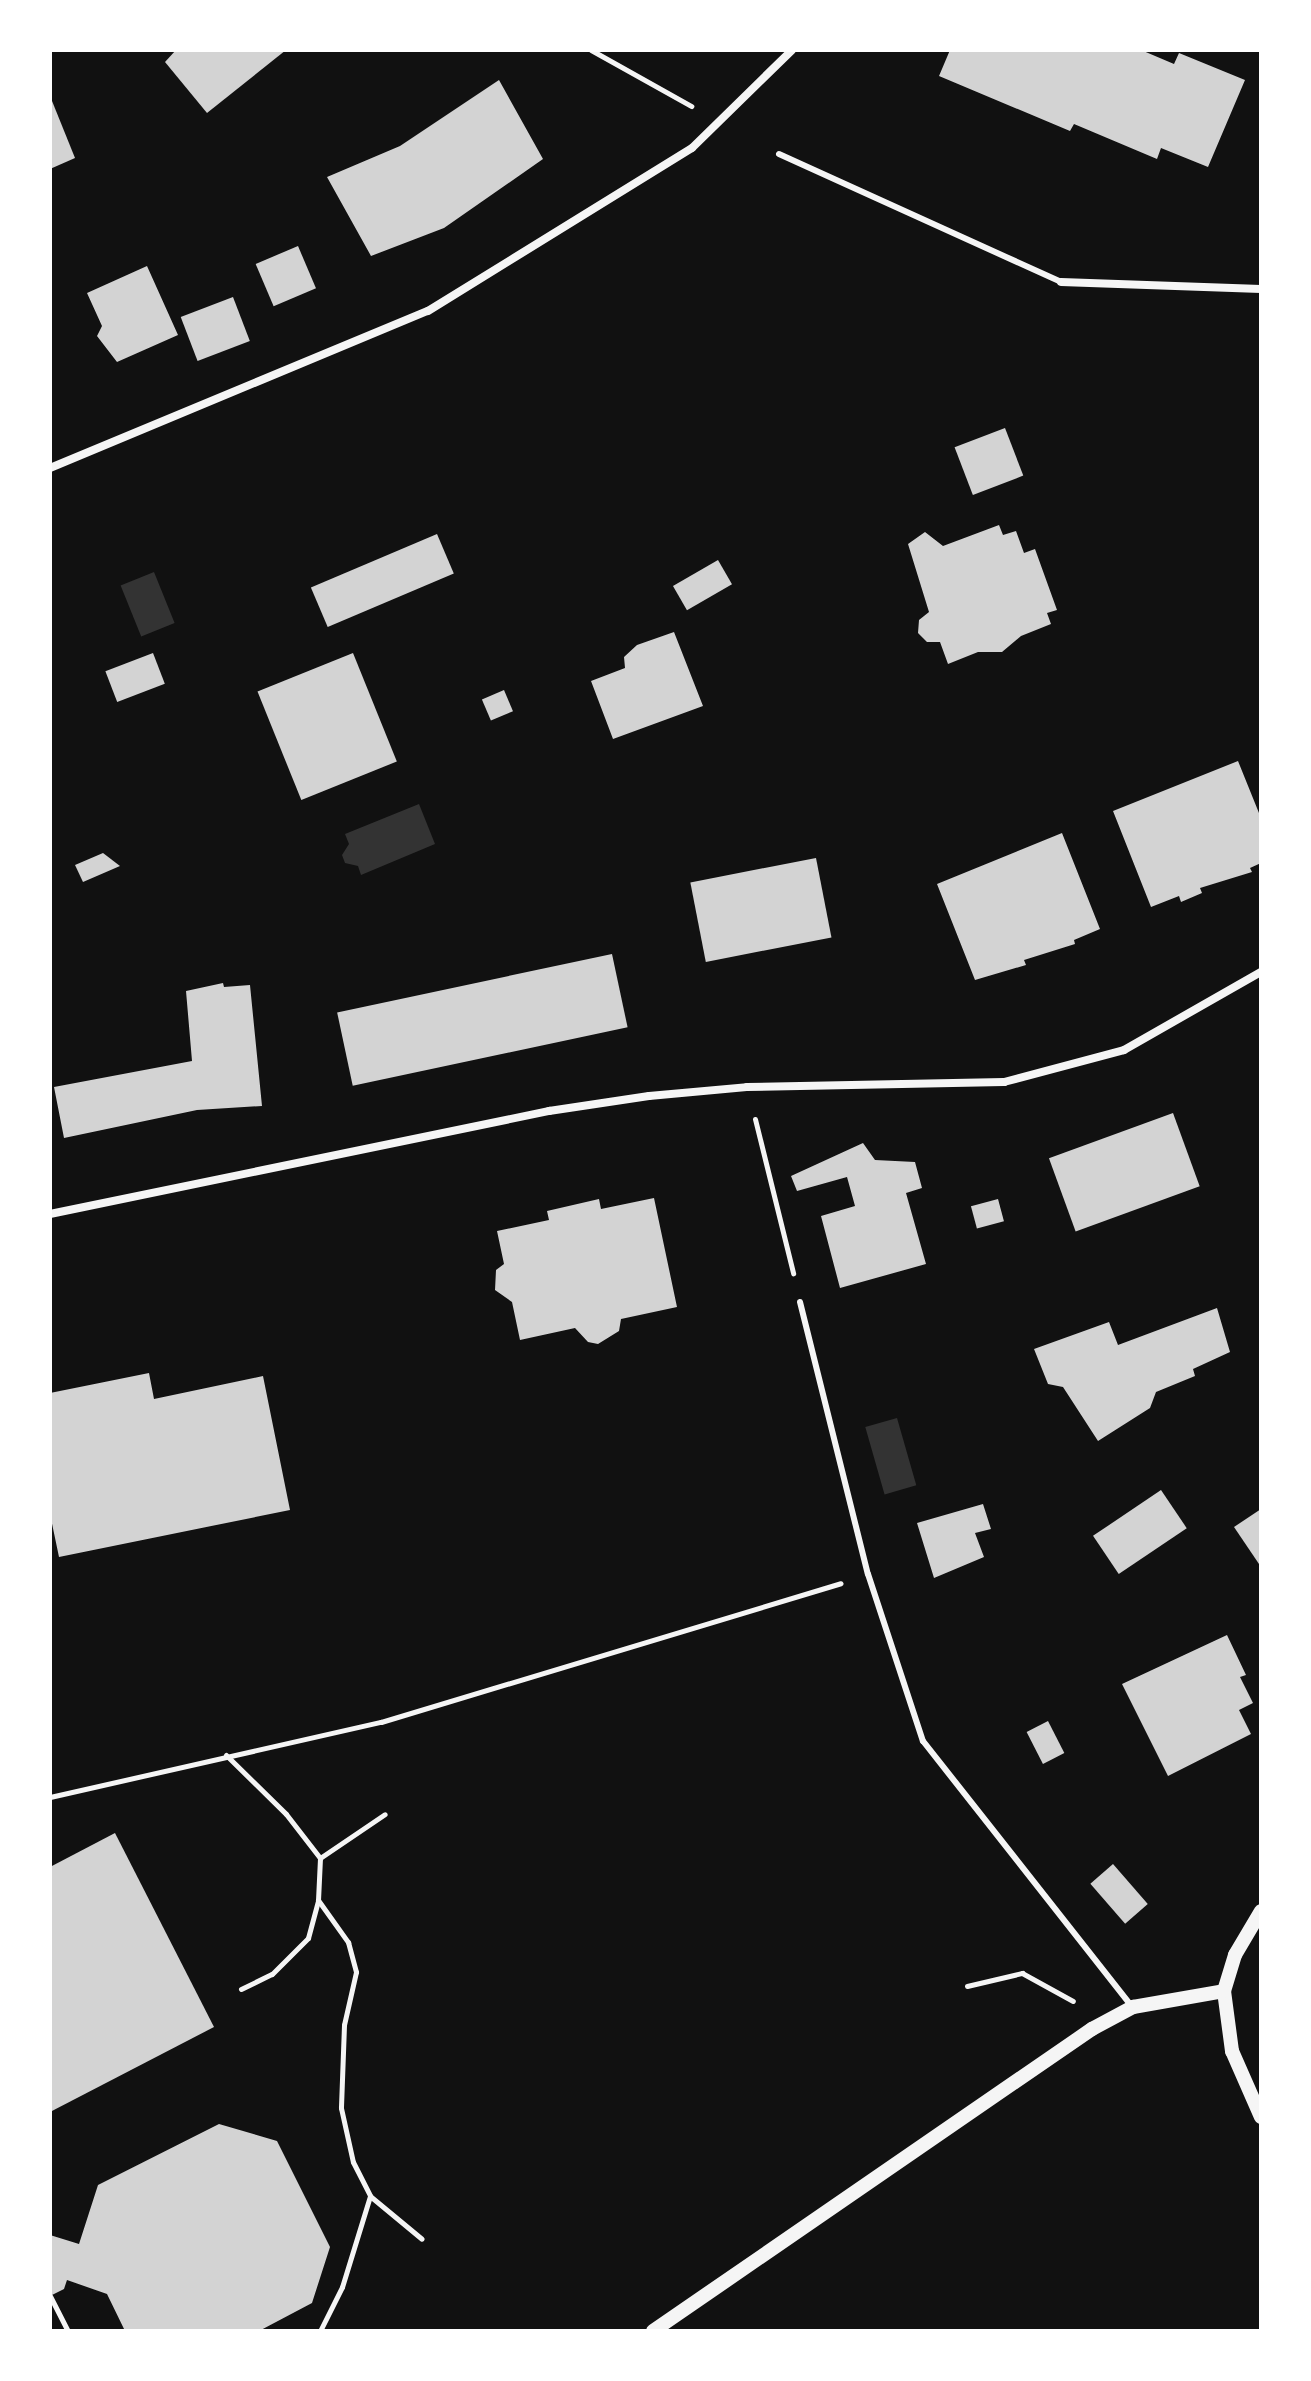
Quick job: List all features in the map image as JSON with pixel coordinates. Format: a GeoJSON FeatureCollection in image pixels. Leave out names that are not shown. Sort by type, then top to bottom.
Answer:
{"type":"FeatureCollection","features":[{"type":"Feature","properties":{"kind":"street"},"geometry":{"type":"LineString","coordinates":[[50,468],[428,311],[668,164],[720,123],[792,50]]}},
{"type":"Feature","properties":{"kind":"street"},"geometry":{"type":"LineString","coordinates":[[1061,282],[1261,289]]}},
{"type":"Feature","properties":{"kind":"street"},"geometry":{"type":"LineString","coordinates":[[50,1214],[549,1111],[747,1087],[1004,1082],[1073,1067],[1181,1022],[1261,972]]}},
{"type":"Feature","properties":{"kind":"street"},"geometry":{"type":"LineString","coordinates":[[1261,1911],[1235,1955],[1224,1991],[1232,2051],[1261,2117]]}},
{"type":"Feature","properties":{"kind":"street"},"geometry":{"type":"LineString","coordinates":[[653,2331],[1092,2029],[1133,2007],[1224,1991]]}},
{"type":"Feature","properties":{"kind":"lane"},"geometry":{"type":"LineString","coordinates":[[779,154],[1061,282]]}},
{"type":"Feature","properties":{"kind":"lane"},"geometry":{"type":"LineString","coordinates":[[800,1302],[868,1574],[923,1741],[1133,2007]]}},
{"type":"Feature","properties":{"kind":"path"},"geometry":{"type":"LineString","coordinates":[[591,50],[720,123]]}},
{"type":"Feature","properties":{"kind":"path"},"geometry":{"type":"LineString","coordinates":[[747,1087],[800,1302]]}},
{"type":"Feature","properties":{"kind":"path"},"geometry":{"type":"LineString","coordinates":[[50,1797],[225,1754],[381,1722],[868,1574]]}},
{"type":"Feature","properties":{"kind":"path"},"geometry":{"type":"LineString","coordinates":[[225,1754],[286,1814],[320,1858],[318,1900],[308,1938],[272,1974],[241,1989]]}},
{"type":"Feature","properties":{"kind":"path"},"geometry":{"type":"LineString","coordinates":[[320,1858],[385,1814]]}},
{"type":"Feature","properties":{"kind":"path"},"geometry":{"type":"LineString","coordinates":[[318,1900],[348,1942],[356,1972],[344,2025],[341,2108],[353,2162],[370,2196],[422,2239]]}},
{"type":"Feature","properties":{"kind":"path"},"geometry":{"type":"LineString","coordinates":[[967,1986],[1022,1973],[1077,2003],[1092,2029]]}},
{"type":"Feature","properties":{"kind":"path"},"geometry":{"type":"LineString","coordinates":[[320,2331],[342,2287],[370,2196]]}},
{"type":"Feature","properties":{"kind":"path"},"geometry":{"type":"LineString","coordinates":[[50,2296],[68,2331]]}},
{"type":"Feature","properties":{"kind":"shaded area"},"geometry":{"type":"Polygon","coordinates":[[[154,572],[175,623],[141,636],[121,585],[154,572]]]}},
{"type":"Feature","properties":{"kind":"shaded area"},"geometry":{"type":"Polygon","coordinates":[[[419,804],[435,844],[361,875],[358,866],[345,863],[342,855],[349,844],[345,834],[419,804]]]}},
{"type":"Feature","properties":{"kind":"shaded area"},"geometry":{"type":"Polygon","coordinates":[[[897,1418],[916,1485],[885,1494],[865,1427],[897,1418]]]}},
{"type":"Feature","properties":{"kind":"building"},"geometry":{"type":"Polygon","coordinates":[[[176,50],[286,50],[207,113],[165,62],[176,50]]]}},
{"type":"Feature","properties":{"kind":"building"},"geometry":{"type":"Polygon","coordinates":[[[950,50],[1141,50],[1174,64],[1179,53],[1245,80],[1208,167],[1161,148],[1157,159],[1074,124],[1070,131],[939,76],[950,50]]]}},
{"type":"Feature","properties":{"kind":"building"},"geometry":{"type":"Polygon","coordinates":[[[499,80],[543,159],[444,228],[371,256],[327,177],[400,146],[499,80]]]}},
{"type":"Feature","properties":{"kind":"building"},"geometry":{"type":"Polygon","coordinates":[[[50,96],[75,158],[50,169],[50,96]]]}},
{"type":"Feature","properties":{"kind":"building"},"geometry":{"type":"Polygon","coordinates":[[[298,246],[316,288],[274,306],[256,264],[298,246]]]}},
{"type":"Feature","properties":{"kind":"building"},"geometry":{"type":"Polygon","coordinates":[[[147,266],[178,335],[117,362],[97,336],[102,326],[87,293],[147,266]]]}},
{"type":"Feature","properties":{"kind":"building"},"geometry":{"type":"Polygon","coordinates":[[[233,297],[250,341],[198,361],[181,317],[233,297]]]}},
{"type":"Feature","properties":{"kind":"building"},"geometry":{"type":"Polygon","coordinates":[[[1005,428],[1023,476],[973,495],[955,447],[1005,428]]]}},
{"type":"Feature","properties":{"kind":"building"},"geometry":{"type":"Polygon","coordinates":[[[999,525],[1003,535],[1016,531],[1024,553],[1035,549],[1057,610],[1047,613],[1051,624],[1021,636],[1002,652],[978,652],[948,664],[940,642],[927,642],[918,633],[919,620],[929,612],[908,544],[925,532],[943,546],[999,525]]]}},
{"type":"Feature","properties":{"kind":"building"},"geometry":{"type":"Polygon","coordinates":[[[437,534],[454,574],[328,627],[311,588],[437,534]]]}},
{"type":"Feature","properties":{"kind":"building"},"geometry":{"type":"Polygon","coordinates":[[[718,560],[732,584],[687,610],[673,586],[718,560]]]}},
{"type":"Feature","properties":{"kind":"building"},"geometry":{"type":"Polygon","coordinates":[[[674,632],[703,706],[613,739],[591,681],[625,668],[624,657],[637,645],[674,632]]]}},
{"type":"Feature","properties":{"kind":"building"},"geometry":{"type":"Polygon","coordinates":[[[153,653],[165,684],[117,702],[105,671],[153,653]]]}},
{"type":"Feature","properties":{"kind":"building"},"geometry":{"type":"Polygon","coordinates":[[[353,653],[397,761],[301,800],[258,692],[353,653]]]}},
{"type":"Feature","properties":{"kind":"building"},"geometry":{"type":"Polygon","coordinates":[[[504,690],[513,711],[491,721],[482,699],[504,690]]]}},
{"type":"Feature","properties":{"kind":"building"},"geometry":{"type":"Polygon","coordinates":[[[1238,761],[1261,818],[1261,863],[1250,868],[1252,872],[1200,888],[1202,893],[1181,902],[1179,896],[1151,907],[1113,811],[1238,761]]]}},
{"type":"Feature","properties":{"kind":"building"},"geometry":{"type":"Polygon","coordinates":[[[1062,833],[1100,929],[1074,940],[1075,944],[1024,960],[1026,965],[975,980],[937,884],[1062,833]]]}},
{"type":"Feature","properties":{"kind":"building"},"geometry":{"type":"Polygon","coordinates":[[[103,853],[120,866],[83,882],[75,865],[103,853]]]}},
{"type":"Feature","properties":{"kind":"building"},"geometry":{"type":"Polygon","coordinates":[[[816,858],[831,938],[706,962],[690,882],[816,858]]]}},
{"type":"Feature","properties":{"kind":"building"},"geometry":{"type":"Polygon","coordinates":[[[612,954],[628,1027],[353,1086],[337,1012],[612,954]]]}},
{"type":"Feature","properties":{"kind":"building"},"geometry":{"type":"Polygon","coordinates":[[[223,983],[224,987],[250,985],[262,1106],[197,1110],[64,1138],[54,1087],[192,1061],[186,991],[223,983]]]}},
{"type":"Feature","properties":{"kind":"building"},"geometry":{"type":"Polygon","coordinates":[[[1173,1113],[1200,1186],[1076,1231],[1049,1158],[1173,1113]]]}},
{"type":"Feature","properties":{"kind":"building"},"geometry":{"type":"Polygon","coordinates":[[[863,1143],[875,1160],[915,1162],[922,1188],[906,1193],[926,1264],[840,1288],[821,1216],[855,1206],[847,1177],[797,1191],[791,1176],[863,1143]]]}},
{"type":"Feature","properties":{"kind":"building"},"geometry":{"type":"Polygon","coordinates":[[[654,1198],[677,1307],[621,1319],[619,1331],[598,1344],[588,1342],[575,1328],[520,1340],[512,1302],[495,1290],[496,1270],[504,1264],[497,1231],[549,1220],[547,1211],[599,1199],[601,1209],[654,1198]]]}},
{"type":"Feature","properties":{"kind":"building"},"geometry":{"type":"Polygon","coordinates":[[[998,1199],[1004,1221],[977,1228],[971,1206],[998,1199]]]}},
{"type":"Feature","properties":{"kind":"building"},"geometry":{"type":"Polygon","coordinates":[[[1217,1308],[1230,1352],[1193,1369],[1195,1376],[1156,1392],[1150,1408],[1098,1441],[1063,1387],[1048,1384],[1034,1349],[1109,1322],[1118,1345],[1217,1308]]]}},
{"type":"Feature","properties":{"kind":"building"},"geometry":{"type":"Polygon","coordinates":[[[149,1373],[154,1399],[263,1376],[290,1510],[59,1557],[50,1514],[50,1393],[149,1373]]]}},
{"type":"Feature","properties":{"kind":"building"},"geometry":{"type":"Polygon","coordinates":[[[1161,1490],[1187,1528],[1119,1574],[1093,1536],[1161,1490]]]}},
{"type":"Feature","properties":{"kind":"building"},"geometry":{"type":"Polygon","coordinates":[[[983,1504],[991,1529],[975,1533],[984,1557],[934,1578],[917,1523],[983,1504]]]}},
{"type":"Feature","properties":{"kind":"building"},"geometry":{"type":"Polygon","coordinates":[[[1261,1509],[1261,1562],[1259,1564],[1234,1527],[1261,1509]]]}},
{"type":"Feature","properties":{"kind":"building"},"geometry":{"type":"Polygon","coordinates":[[[1227,1635],[1246,1675],[1240,1677],[1253,1703],[1239,1710],[1251,1734],[1168,1776],[1122,1684],[1227,1635]]]}},
{"type":"Feature","properties":{"kind":"building"},"geometry":{"type":"Polygon","coordinates":[[[1048,1721],[1064,1753],[1043,1764],[1027,1732],[1048,1721]]]}},
{"type":"Feature","properties":{"kind":"building"},"geometry":{"type":"Polygon","coordinates":[[[115,1833],[214,2027],[50,2112],[50,1867],[115,1833]]]}},
{"type":"Feature","properties":{"kind":"building"},"geometry":{"type":"Polygon","coordinates":[[[1113,1864],[1148,1904],[1125,1924],[1090,1884],[1113,1864]]]}},
{"type":"Feature","properties":{"kind":"building"},"geometry":{"type":"Polygon","coordinates":[[[219,2124],[277,2141],[330,2247],[312,2303],[259,2331],[125,2331],[107,2294],[67,2280],[64,2289],[50,2296],[50,2235],[79,2244],[98,2185],[219,2124]]]}}]}
